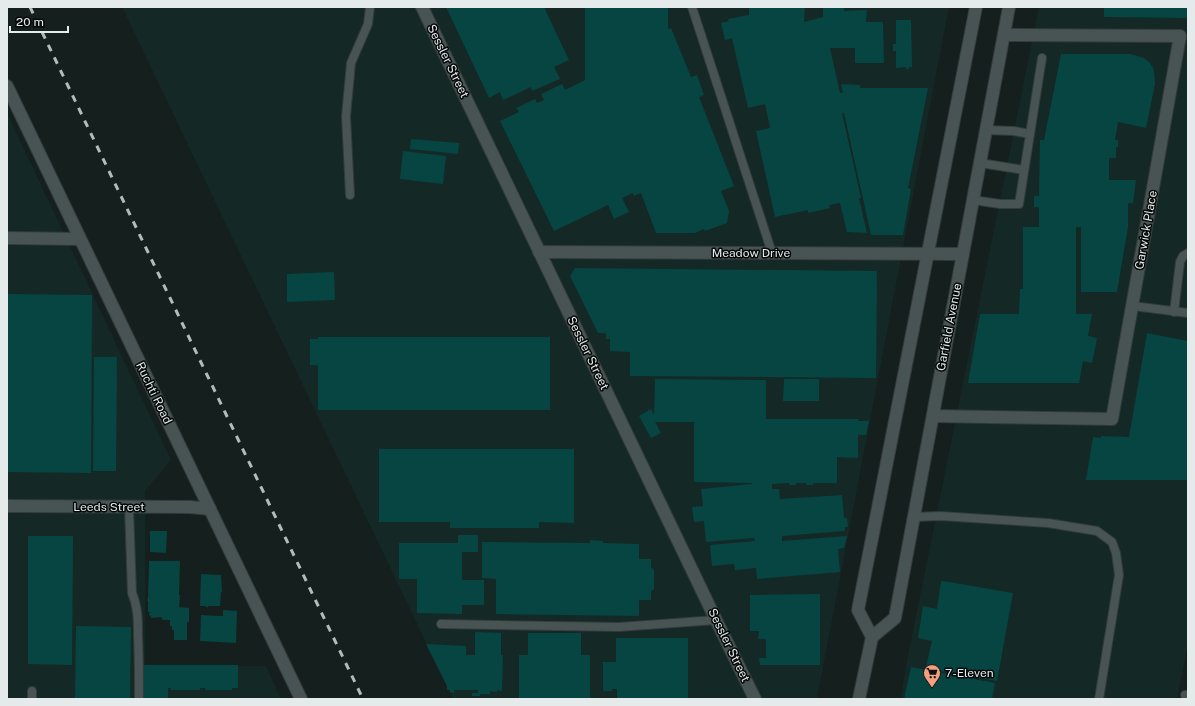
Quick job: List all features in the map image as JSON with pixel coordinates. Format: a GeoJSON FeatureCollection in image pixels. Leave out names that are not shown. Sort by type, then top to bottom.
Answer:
{"type":"FeatureCollection","features":[{"type":"Feature","properties":{"kind":"street","name":"Sessler Street"},"geometry":{"type":"LineString","coordinates":[[422,7],[716,620],[756,699]]}},
{"type":"Feature","properties":{"kind":"street"},"geometry":{"type":"LineString","coordinates":[[859,699],[872,637],[858,610],[976,7]]}},
{"type":"Feature","properties":{"kind":"street","name":"Garfield Avenue"},"geometry":{"type":"LineString","coordinates":[[872,637],[895,618],[1009,7]]}},
{"type":"Feature","properties":{"kind":"street","name":"Garwick Place"},"geometry":{"type":"LineString","coordinates":[[933,416],[1112,420],[1180,36],[1004,35]]}},
{"type":"Feature","properties":{"kind":"street","name":"Ruchti Road"},"geometry":{"type":"LineString","coordinates":[[7,86],[301,699]]}},
{"type":"Feature","properties":{"kind":"street"},"geometry":{"type":"LineString","coordinates":[[7,238],[80,239]]}},
{"type":"Feature","properties":{"kind":"street","name":"Meadow Drive"},"geometry":{"type":"LineString","coordinates":[[539,252],[963,254]]}},
{"type":"Feature","properties":{"kind":"street","name":"Leeds Street"},"geometry":{"type":"LineString","coordinates":[[7,506],[190,507],[210,509]]}},
{"type":"Feature","properties":{"kind":"lane"},"geometry":{"type":"LineString","coordinates":[[350,195],[346,116],[351,63],[368,24],[370,7]]}},
{"type":"Feature","properties":{"kind":"lane"},"geometry":{"type":"LineString","coordinates":[[692,7],[772,253]]}},
{"type":"Feature","properties":{"kind":"lane"},"geometry":{"type":"LineString","coordinates":[[973,200],[1000,204],[1019,204],[1042,58]]}},
{"type":"Feature","properties":{"kind":"lane"},"geometry":{"type":"LineString","coordinates":[[986,130],[1014,131],[1030,134]]}},
{"type":"Feature","properties":{"kind":"lane"},"geometry":{"type":"LineString","coordinates":[[980,163],[1024,170]]}},
{"type":"Feature","properties":{"kind":"lane"},"geometry":{"type":"LineString","coordinates":[[1174,312],[1180,262],[1183,256],[1188,253]]}},
{"type":"Feature","properties":{"kind":"lane"},"geometry":{"type":"LineString","coordinates":[[1133,306],[1188,313]]}},
{"type":"Feature","properties":{"kind":"lane"},"geometry":{"type":"LineString","coordinates":[[129,507],[132,593],[136,601],[138,612],[139,699]]}},
{"type":"Feature","properties":{"kind":"lane"},"geometry":{"type":"LineString","coordinates":[[914,517],[940,516],[1048,523],[1097,531],[1112,542],[1116,553],[1119,575],[1099,699]]}},
{"type":"Feature","properties":{"kind":"lane"},"geometry":{"type":"LineString","coordinates":[[441,624],[619,627],[716,620]]}},
{"type":"Feature","properties":{"kind":"shaded area"},"geometry":{"type":"Polygon","coordinates":[[[122,7],[949,7],[817,699],[453,699],[122,7]]]}},
{"type":"Feature","properties":{"kind":"shaded area"},"geometry":{"type":"Polygon","coordinates":[[[1039,7],[1188,7],[1188,644],[1177,699],[901,699],[906,665],[1039,7]]]}},
{"type":"Feature","properties":{"kind":"shaded area"},"geometry":{"type":"Polygon","coordinates":[[[7,113],[171,460],[145,491],[145,665],[266,666],[281,699],[7,699],[7,113]]]}},
{"type":"Feature","properties":{"kind":"building"},"geometry":{"type":"Polygon","coordinates":[[[446,7],[544,7],[569,60],[554,67],[560,79],[532,91],[531,87],[503,100],[500,92],[489,98],[446,7]]]}},
{"type":"Feature","properties":{"kind":"building"},"geometry":{"type":"Polygon","coordinates":[[[585,7],[668,7],[668,29],[671,28],[691,77],[697,75],[704,95],[699,97],[734,186],[721,191],[729,211],[727,223],[695,233],[656,233],[641,193],[634,196],[633,193],[622,198],[629,212],[614,219],[608,205],[554,231],[500,121],[519,112],[516,108],[535,99],[537,103],[544,100],[541,94],[562,84],[565,90],[585,80],[585,7]]]}},
{"type":"Feature","properties":{"kind":"building"},"geometry":{"type":"Polygon","coordinates":[[[749,7],[805,7],[804,22],[823,17],[823,7],[844,7],[844,11],[867,10],[866,22],[883,22],[884,63],[855,63],[855,48],[830,48],[840,93],[843,92],[841,84],[860,85],[860,88],[928,88],[908,188],[911,189],[903,235],[871,235],[844,113],[842,113],[861,198],[859,198],[867,233],[847,232],[840,203],[829,205],[830,208],[808,213],[808,210],[775,217],[756,131],[770,128],[765,104],[748,108],[732,38],[725,40],[721,23],[729,21],[728,19],[749,15],[749,7]]]}},
{"type":"Feature","properties":{"kind":"building"},"geometry":{"type":"Polygon","coordinates":[[[1104,7],[1188,7],[1188,18],[1104,17],[1104,7]]]}},
{"type":"Feature","properties":{"kind":"building"},"geometry":{"type":"Polygon","coordinates":[[[896,20],[911,20],[912,67],[909,67],[909,69],[906,69],[906,67],[896,68],[896,51],[893,51],[893,44],[896,44],[896,20]]]}},
{"type":"Feature","properties":{"kind":"building"},"geometry":{"type":"Polygon","coordinates":[[[1061,54],[1130,54],[1144,58],[1150,63],[1154,70],[1155,84],[1146,128],[1118,122],[1115,140],[1118,140],[1118,147],[1116,147],[1116,158],[1109,158],[1109,180],[1136,180],[1133,203],[1128,203],[1128,227],[1117,292],[1081,292],[1081,227],[1076,227],[1076,314],[1092,314],[1088,336],[1097,338],[1092,363],[1083,361],[1079,383],[968,383],[980,314],[1019,314],[1020,289],[1023,289],[1023,227],[1039,227],[1039,207],[1034,207],[1034,196],[1039,196],[1040,140],[1044,140],[1061,54]]]}},
{"type":"Feature","properties":{"kind":"building"},"geometry":{"type":"Polygon","coordinates":[[[411,139],[459,143],[458,154],[410,149],[411,139]]]}},
{"type":"Feature","properties":{"kind":"building"},"geometry":{"type":"Polygon","coordinates":[[[403,151],[446,156],[443,184],[400,179],[403,151]]]}},
{"type":"Feature","properties":{"kind":"building"},"geometry":{"type":"Polygon","coordinates":[[[575,268],[877,271],[876,378],[630,376],[630,352],[610,351],[610,339],[606,339],[606,333],[598,333],[570,276],[575,268]]]}},
{"type":"Feature","properties":{"kind":"building"},"geometry":{"type":"Polygon","coordinates":[[[334,272],[335,300],[287,302],[287,274],[334,272]]]}},
{"type":"Feature","properties":{"kind":"building"},"geometry":{"type":"Polygon","coordinates":[[[7,294],[92,295],[91,473],[7,472],[7,294]]]}},
{"type":"Feature","properties":{"kind":"building"},"geometry":{"type":"Polygon","coordinates":[[[1147,333],[1188,341],[1188,480],[1086,480],[1093,437],[1129,437],[1147,333]]]}},
{"type":"Feature","properties":{"kind":"building"},"geometry":{"type":"Polygon","coordinates":[[[318,337],[550,337],[550,410],[318,410],[318,365],[310,365],[310,339],[318,339],[318,337]]]}},
{"type":"Feature","properties":{"kind":"building"},"geometry":{"type":"Polygon","coordinates":[[[94,357],[117,357],[116,471],[93,471],[94,357]]]}},
{"type":"Feature","properties":{"kind":"building"},"geometry":{"type":"Polygon","coordinates":[[[655,379],[766,380],[766,419],[859,419],[858,421],[869,421],[866,435],[858,435],[858,458],[837,457],[837,483],[813,483],[813,485],[806,485],[806,483],[796,483],[796,485],[789,485],[789,483],[772,484],[772,489],[779,489],[780,499],[842,495],[844,518],[847,518],[848,527],[845,527],[845,531],[782,536],[782,541],[847,536],[844,548],[838,549],[840,572],[757,579],[756,568],[735,570],[734,564],[712,566],[710,545],[755,541],[754,538],[706,542],[704,521],[694,522],[692,507],[703,506],[701,489],[752,483],[694,482],[694,422],[655,422],[661,433],[651,438],[639,416],[651,409],[654,415],[655,379]]]}},
{"type":"Feature","properties":{"kind":"building"},"geometry":{"type":"Polygon","coordinates":[[[784,379],[819,379],[819,401],[783,401],[784,379]]]}},
{"type":"Feature","properties":{"kind":"building"},"geometry":{"type":"Polygon","coordinates":[[[379,449],[574,449],[574,523],[539,522],[539,528],[450,528],[450,522],[379,522],[379,449]]]}},
{"type":"Feature","properties":{"kind":"building"},"geometry":{"type":"Polygon","coordinates":[[[150,531],[167,531],[166,553],[150,552],[150,531]]]}},
{"type":"Feature","properties":{"kind":"building"},"geometry":{"type":"Polygon","coordinates":[[[458,535],[478,535],[478,552],[462,552],[462,580],[484,580],[484,605],[462,605],[462,614],[417,613],[417,579],[399,579],[399,543],[458,543],[458,535]]]}},
{"type":"Feature","properties":{"kind":"building"},"geometry":{"type":"Polygon","coordinates":[[[28,536],[73,536],[72,665],[28,664],[28,536]]]}},
{"type":"Feature","properties":{"kind":"building"},"geometry":{"type":"Polygon","coordinates":[[[590,540],[603,541],[603,543],[639,544],[639,559],[651,559],[651,567],[654,570],[654,589],[651,591],[651,600],[639,600],[639,616],[496,614],[496,579],[482,578],[482,542],[590,543],[590,540]]]}},
{"type":"Feature","properties":{"kind":"building"},"geometry":{"type":"Polygon","coordinates":[[[149,561],[180,561],[179,607],[189,608],[187,640],[174,640],[174,630],[172,630],[172,626],[170,626],[170,620],[163,620],[161,617],[151,618],[149,615],[151,612],[148,612],[147,601],[149,561]]]}},
{"type":"Feature","properties":{"kind":"building"},"geometry":{"type":"Polygon","coordinates":[[[201,574],[221,575],[222,592],[220,606],[200,606],[201,574]]]}},
{"type":"Feature","properties":{"kind":"building"},"geometry":{"type":"Polygon","coordinates":[[[941,581],[1013,593],[997,681],[927,669],[926,667],[932,641],[918,638],[923,606],[937,609],[941,581]]]}},
{"type":"Feature","properties":{"kind":"building"},"geometry":{"type":"Polygon","coordinates":[[[820,594],[820,665],[760,665],[759,658],[766,658],[766,639],[758,639],[759,631],[750,631],[750,595],[820,594]]]}},
{"type":"Feature","properties":{"kind":"building"},"geometry":{"type":"Polygon","coordinates":[[[223,610],[237,611],[236,643],[200,641],[201,615],[223,616],[223,610]]]}},
{"type":"Feature","properties":{"kind":"building"},"geometry":{"type":"Polygon","coordinates":[[[76,626],[131,627],[130,699],[75,699],[76,626]]]}},
{"type":"Feature","properties":{"kind":"building"},"geometry":{"type":"Polygon","coordinates":[[[475,632],[501,633],[501,655],[503,655],[502,691],[490,691],[490,694],[480,694],[480,696],[472,696],[472,693],[478,693],[478,690],[454,690],[454,693],[450,692],[450,690],[447,690],[447,686],[426,644],[466,646],[466,655],[475,655],[475,632]]]}},
{"type":"Feature","properties":{"kind":"building"},"geometry":{"type":"Polygon","coordinates":[[[528,633],[581,633],[581,655],[590,655],[590,699],[519,699],[519,655],[528,655],[528,633]]]}},
{"type":"Feature","properties":{"kind":"building"},"geometry":{"type":"Polygon","coordinates":[[[616,638],[688,638],[688,699],[617,699],[617,689],[612,689],[612,691],[603,691],[603,662],[616,662],[616,638]]]}},
{"type":"Feature","properties":{"kind":"building"},"geometry":{"type":"Polygon","coordinates":[[[142,665],[238,665],[238,688],[232,688],[232,690],[205,690],[205,688],[200,688],[200,690],[171,690],[171,688],[168,688],[168,699],[142,699],[142,665]]]}},
{"type":"Feature","properties":{"kind":"building","name":"7-Eleven"},"geometry":{"type":"Polygon","coordinates":[[[911,667],[995,683],[992,699],[904,699],[911,667]]]}},
{"type":"Feature","properties":{"kind":"railway"},"geometry":{"type":"LineString","coordinates":[[30,7],[363,699]]}},
{"type":"Feature","properties":{"kind":"place","name":"7-Eleven"},"geometry":{"type":"Point","coordinates":[932,688]}}]}
